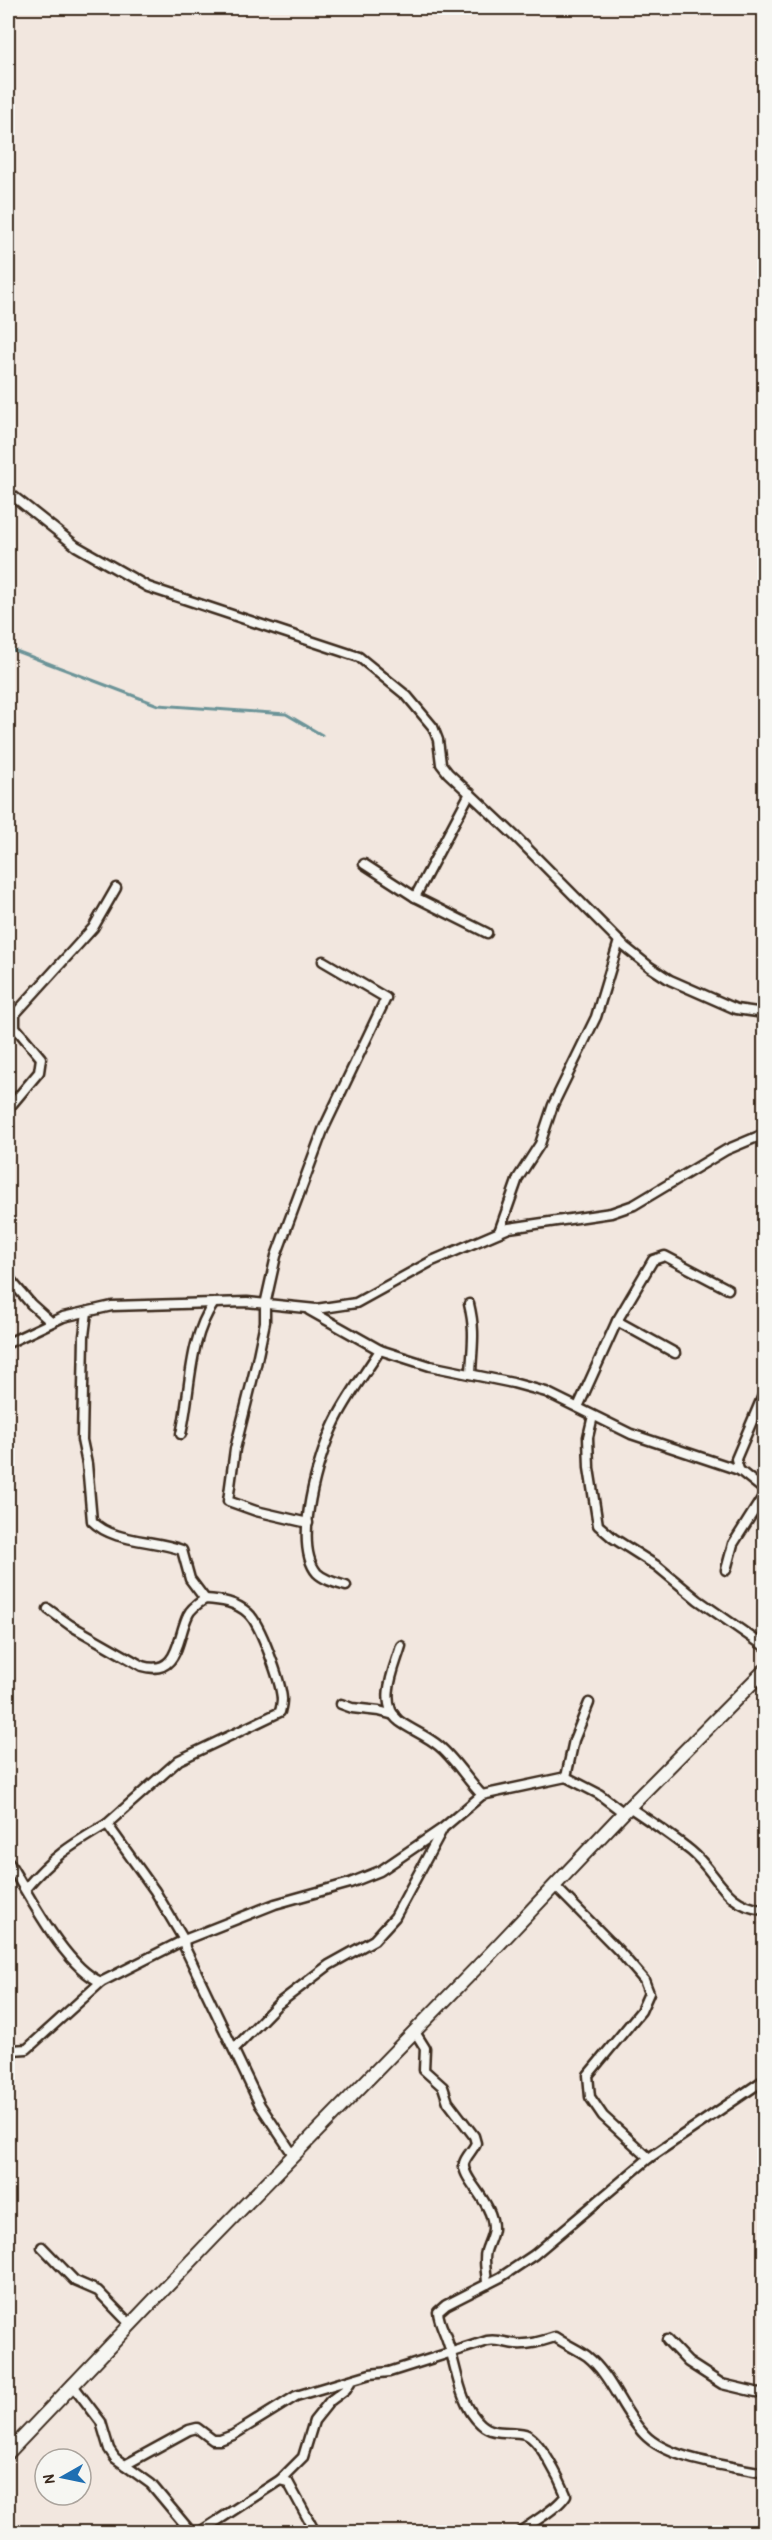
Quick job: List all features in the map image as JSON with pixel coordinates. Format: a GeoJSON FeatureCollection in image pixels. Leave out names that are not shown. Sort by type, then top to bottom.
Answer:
{"type":"FeatureCollection","features":[{"type":"Feature","properties":{"kind":"main road"},"geometry":{"type":"LineString","coordinates":[[8,2453],[554,1885],[765,1671]]}},
{"type":"Feature","properties":{"kind":"street"},"geometry":{"type":"LineString","coordinates":[[8,492],[59,535],[148,587],[359,657],[407,696],[433,727],[438,740],[441,764],[448,773],[619,941],[670,980],[736,1009],[765,1013]]}},
{"type":"Feature","properties":{"kind":"street"},"geometry":{"type":"LineString","coordinates":[[415,897],[470,793]]}},
{"type":"Feature","properties":{"kind":"street"},"geometry":{"type":"LineString","coordinates":[[364,864],[415,897],[487,933]]}},
{"type":"Feature","properties":{"kind":"street"},"geometry":{"type":"LineString","coordinates":[[8,1109],[39,1072],[41,1058],[15,1027],[15,1014],[44,979],[93,928],[116,888]]}},
{"type":"Feature","properties":{"kind":"street"},"geometry":{"type":"LineString","coordinates":[[499,1232],[518,1178],[540,1144],[553,1105],[596,1017],[619,941]]}},
{"type":"Feature","properties":{"kind":"street"},"geometry":{"type":"LineString","coordinates":[[308,1522],[256,1511],[228,1501],[235,1449],[265,1322],[265,1305],[276,1256],[323,1130],[386,998],[323,961]]}},
{"type":"Feature","properties":{"kind":"street"},"geometry":{"type":"LineString","coordinates":[[8,1343],[51,1322],[112,1306],[247,1302],[330,1308],[356,1303],[432,1262],[499,1232],[526,1224],[576,1220],[621,1210],[654,1194],[726,1150],[765,1134]]}},
{"type":"Feature","properties":{"kind":"street"},"geometry":{"type":"LineString","coordinates":[[578,1407],[617,1321],[653,1260],[659,1256],[665,1256],[728,1289]]}},
{"type":"Feature","properties":{"kind":"street"},"geometry":{"type":"LineString","coordinates":[[8,1277],[31,1304],[51,1322]]}},
{"type":"Feature","properties":{"kind":"street"},"geometry":{"type":"LineString","coordinates":[[181,1434],[203,1322],[214,1303]]}},
{"type":"Feature","properties":{"kind":"street"},"geometry":{"type":"LineString","coordinates":[[469,1304],[474,1324],[475,1342],[471,1374]]}},
{"type":"Feature","properties":{"kind":"street"},"geometry":{"type":"LineString","coordinates":[[306,1308],[380,1350],[430,1366],[546,1392],[631,1434],[739,1470],[765,1490]]}},
{"type":"Feature","properties":{"kind":"street"},"geometry":{"type":"LineString","coordinates":[[87,1312],[84,1336],[82,1440],[87,1464],[92,1521],[111,1534],[166,1544],[182,1550],[190,1579],[205,1599]]}},
{"type":"Feature","properties":{"kind":"street"},"geometry":{"type":"LineString","coordinates":[[617,1321],[675,1353]]}},
{"type":"Feature","properties":{"kind":"street"},"geometry":{"type":"LineString","coordinates":[[346,1586],[331,1582],[318,1574],[311,1564],[307,1551],[308,1522],[325,1444],[335,1421],[380,1350]]}},
{"type":"Feature","properties":{"kind":"street"},"geometry":{"type":"LineString","coordinates":[[739,1470],[736,1459],[765,1393]]}},
{"type":"Feature","properties":{"kind":"street"},"geometry":{"type":"LineString","coordinates":[[593,1416],[588,1437],[589,1468],[598,1525],[613,1538],[657,1566],[698,1600],[765,1646]]}},
{"type":"Feature","properties":{"kind":"street"},"geometry":{"type":"LineString","coordinates":[[726,1570],[734,1544],[765,1495]]}},
{"type":"Feature","properties":{"kind":"street"},"geometry":{"type":"LineString","coordinates":[[26,1889],[46,1864],[73,1844],[107,1824],[179,1760],[280,1712],[282,1700],[278,1678],[256,1621],[241,1607],[226,1600],[205,1599],[189,1612],[175,1656],[163,1666],[153,1669],[142,1666],[70,1625],[48,1609]]}},
{"type":"Feature","properties":{"kind":"street"},"geometry":{"type":"LineString","coordinates":[[401,1646],[388,1691],[388,1703],[394,1715],[440,1747],[482,1795]]}},
{"type":"Feature","properties":{"kind":"street"},"geometry":{"type":"LineString","coordinates":[[566,1777],[574,1740],[589,1703]]}},
{"type":"Feature","properties":{"kind":"street"},"geometry":{"type":"LineString","coordinates":[[341,1704],[394,1715]]}},
{"type":"Feature","properties":{"kind":"street"},"geometry":{"type":"LineString","coordinates":[[9,2050],[21,2051],[34,2044],[68,2010],[101,1982],[184,1940],[274,1904],[380,1871],[443,1828],[482,1795],[566,1777],[627,1810],[691,1851],[703,1863],[718,1886],[737,1901],[746,1907],[765,1910]]}},
{"type":"Feature","properties":{"kind":"street"},"geometry":{"type":"LineString","coordinates":[[107,1824],[155,1891],[184,1940],[185,1948],[260,2105],[294,2156]]}},
{"type":"Feature","properties":{"kind":"street"},"geometry":{"type":"LineString","coordinates":[[234,2049],[278,2004],[329,1965],[374,1940],[395,1917],[443,1828]]}},
{"type":"Feature","properties":{"kind":"street"},"geometry":{"type":"LineString","coordinates":[[8,1861],[73,1960],[90,1977],[101,1982]]}},
{"type":"Feature","properties":{"kind":"street"},"geometry":{"type":"LineString","coordinates":[[554,1885],[619,1951],[644,1980],[649,1993],[641,2011],[588,2075],[591,2097],[603,2116],[649,2158]]}},
{"type":"Feature","properties":{"kind":"street"},"geometry":{"type":"LineString","coordinates":[[415,2032],[425,2048],[424,2070],[443,2087],[448,2102],[474,2136],[476,2143],[467,2157],[464,2169],[465,2174],[481,2193],[490,2212],[493,2229],[485,2252],[487,2284]]}},
{"type":"Feature","properties":{"kind":"street"},"geometry":{"type":"LineString","coordinates":[[520,2532],[546,2511],[560,2504],[566,2495],[548,2460],[532,2437],[524,2434],[494,2432],[480,2424],[469,2408],[438,2312],[446,2305],[487,2284],[534,2255],[649,2158],[765,2080]]}},
{"type":"Feature","properties":{"kind":"street"},"geometry":{"type":"LineString","coordinates":[[42,2247],[75,2281],[98,2291],[130,2324]]}},
{"type":"Feature","properties":{"kind":"street"},"geometry":{"type":"LineString","coordinates":[[125,2465],[189,2430],[197,2428],[213,2440],[234,2435],[296,2396],[370,2374],[388,2372],[495,2339],[515,2344],[537,2343],[555,2337],[588,2357],[611,2385],[644,2434],[665,2449],[690,2457],[765,2473]]}},
{"type":"Feature","properties":{"kind":"street"},"geometry":{"type":"LineString","coordinates":[[667,2340],[688,2362],[722,2384],[765,2394]]}},
{"type":"Feature","properties":{"kind":"street"},"geometry":{"type":"LineString","coordinates":[[200,2532],[280,2480],[303,2457],[314,2421],[351,2381]]}},
{"type":"Feature","properties":{"kind":"street"},"geometry":{"type":"LineString","coordinates":[[72,2384],[101,2422],[109,2449],[115,2458],[151,2484],[191,2532]]}},
{"type":"Feature","properties":{"kind":"street"},"geometry":{"type":"LineString","coordinates":[[280,2480],[288,2482],[315,2532]]}},
{"type":"Feature","properties":{"kind":"waterway"},"geometry":{"type":"LineString","coordinates":[[8,648],[158,705],[286,714],[322,735]]}}]}
